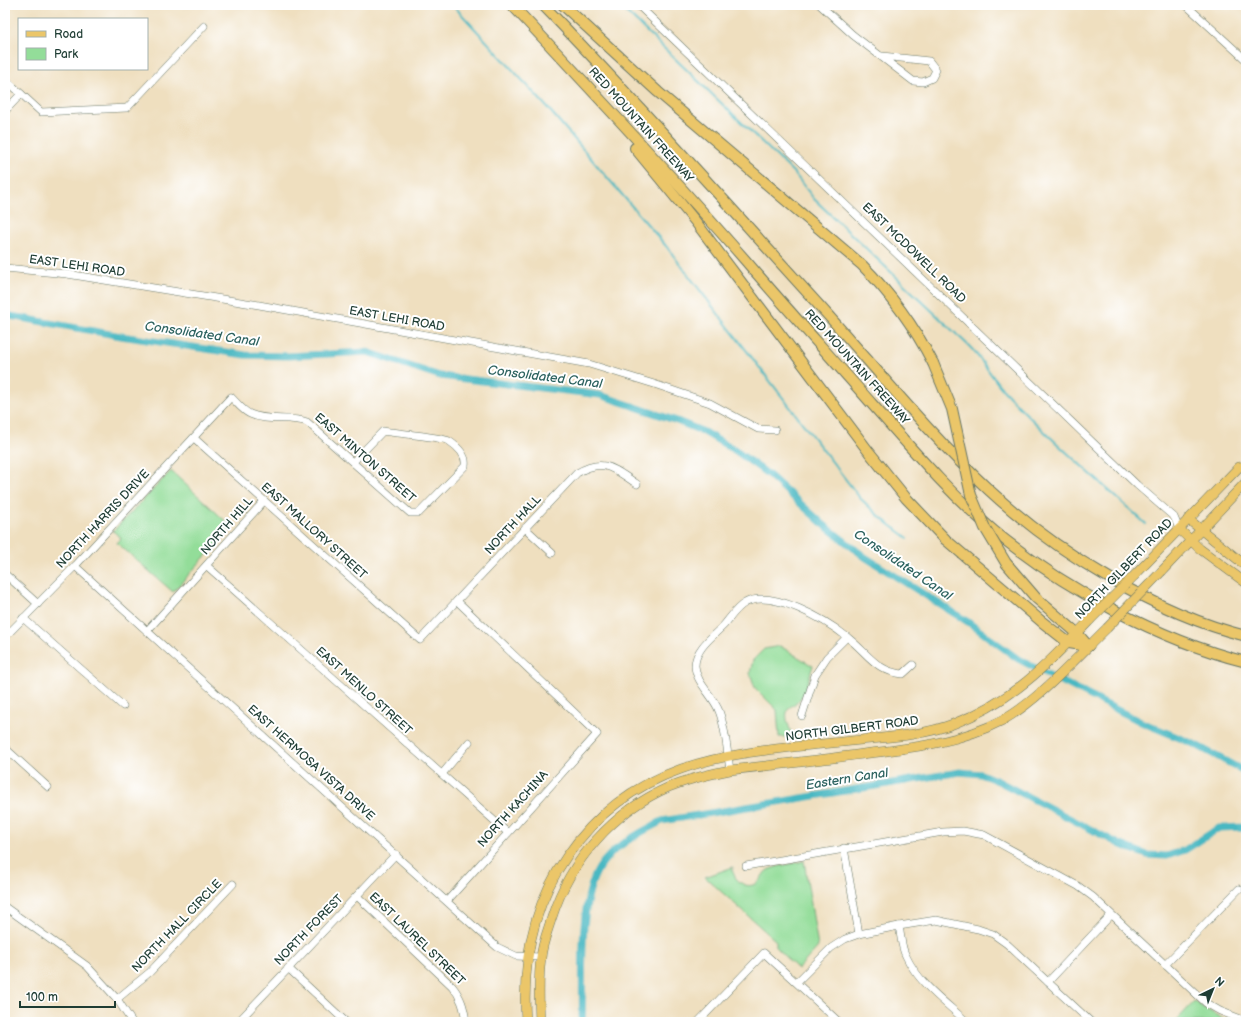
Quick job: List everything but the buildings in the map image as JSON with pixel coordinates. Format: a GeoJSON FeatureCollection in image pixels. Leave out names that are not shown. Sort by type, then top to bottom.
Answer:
{"type":"FeatureCollection","features":[{"type":"Feature","properties":{"kind":"highway","name":"RED MOUNTAIN FREEWAY"},"geometry":{"type":"LineString","coordinates":[[512,5],[594,92],[919,457],[974,513],[1017,549],[1073,585],[1119,612],[1185,642],[1246,662]]}},
{"type":"Feature","properties":{"kind":"highway","name":"RED MOUNTAIN FREEWAY"},"geometry":{"type":"LineString","coordinates":[[543,5],[688,162],[940,440],[990,492],[1066,551],[1111,578],[1167,607],[1230,632],[1246,636]]}},
{"type":"Feature","properties":{"kind":"highway"},"geometry":{"type":"LineString","coordinates":[[563,5],[658,92],[862,265],[881,285],[907,318],[933,363],[952,409],[972,495],[985,528],[1010,568],[1036,598],[1077,633],[1088,646]]}},
{"type":"Feature","properties":{"kind":"highway"},"geometry":{"type":"LineString","coordinates":[[594,92],[610,119],[660,176],[868,452],[906,498],[942,536],[970,562],[1069,643],[1088,646]]}},
{"type":"Feature","properties":{"kind":"main road","name":"NORTH GILBERT ROAD"},"geometry":{"type":"LineString","coordinates":[[526,1022],[525,984],[527,956],[536,917],[547,890],[563,861],[592,825],[626,795],[648,782],[685,766],[728,756],[926,732],[952,724],[980,712],[1006,698],[1050,662],[1239,467],[1246,466]]}},
{"type":"Feature","properties":{"kind":"main road"},"geometry":{"type":"LineString","coordinates":[[540,1022],[541,957],[556,902],[575,867],[590,846],[629,810],[668,788],[706,775],[730,770],[925,746],[944,742],[1003,720],[1066,669],[1202,530],[1246,482]]}},
{"type":"Feature","properties":{"kind":"main road"},"geometry":{"type":"LineString","coordinates":[[1188,519],[1246,566]]}},
{"type":"Feature","properties":{"kind":"main road","name":"EAST MCDOWELL ROAD"},"geometry":{"type":"LineString","coordinates":[[1179,529],[1190,541],[1246,583]]}},
{"type":"Feature","properties":{"kind":"street","name":"EAST MCDOWELL ROAD"},"geometry":{"type":"LineString","coordinates":[[638,5],[1137,485],[1174,518],[1179,529]]}},
{"type":"Feature","properties":{"kind":"street"},"geometry":{"type":"LineString","coordinates":[[820,5],[853,34],[913,81],[923,82],[932,78],[936,70],[928,61],[882,56]]}},
{"type":"Feature","properties":{"kind":"street"},"geometry":{"type":"LineString","coordinates":[[1186,5],[1246,60]]}},
{"type":"Feature","properties":{"kind":"street"},"geometry":{"type":"LineString","coordinates":[[5,79],[41,112],[126,108],[204,26]]}},
{"type":"Feature","properties":{"kind":"street"},"geometry":{"type":"LineString","coordinates":[[5,111],[21,94]]}},
{"type":"Feature","properties":{"kind":"street","name":"EAST LEHI ROAD"},"geometry":{"type":"LineString","coordinates":[[5,268],[67,274],[259,305],[589,364],[710,403],[758,429],[775,430]]}},
{"type":"Feature","properties":{"kind":"street","name":"NORTH HARRIS DRIVE"},"geometry":{"type":"LineString","coordinates":[[5,637],[75,566],[231,397]]}},
{"type":"Feature","properties":{"kind":"street","name":"EAST MINTON STREET"},"geometry":{"type":"LineString","coordinates":[[231,397],[249,414],[259,417],[298,419],[308,422],[410,513],[419,513],[465,466],[466,460],[464,455],[448,440],[383,431],[353,462]]}},
{"type":"Feature","properties":{"kind":"street","name":"EAST MALLORY STREET"},"geometry":{"type":"LineString","coordinates":[[194,438],[420,640]]}},
{"type":"Feature","properties":{"kind":"street","name":"NORTH HALL"},"geometry":{"type":"LineString","coordinates":[[420,640],[577,473],[590,465],[604,466],[615,470],[637,484]]}},
{"type":"Feature","properties":{"kind":"street","name":"NORTH HILL"},"geometry":{"type":"LineString","coordinates":[[147,631],[264,501]]}},
{"type":"Feature","properties":{"kind":"street"},"geometry":{"type":"LineString","coordinates":[[1174,518],[1188,519]]}},
{"type":"Feature","properties":{"kind":"street"},"geometry":{"type":"LineString","coordinates":[[525,528],[552,553]]}},
{"type":"Feature","properties":{"kind":"street","name":"EAST HERMOSA VISTA DRIVE"},"geometry":{"type":"LineString","coordinates":[[75,566],[396,854],[497,947],[508,953],[541,957]]}},
{"type":"Feature","properties":{"kind":"street","name":"EAST MENLO STREET"},"geometry":{"type":"LineString","coordinates":[[207,566],[507,832]]}},
{"type":"Feature","properties":{"kind":"street"},"geometry":{"type":"LineString","coordinates":[[5,574],[38,604]]}},
{"type":"Feature","properties":{"kind":"street"},"geometry":{"type":"LineString","coordinates":[[730,770],[719,710],[698,678],[695,668],[695,658],[701,648],[744,603],[756,599],[768,598],[807,612],[847,637],[879,666],[891,673],[903,674],[913,665]]}},
{"type":"Feature","properties":{"kind":"street","name":"NORTH KACHINA"},"geometry":{"type":"LineString","coordinates":[[447,901],[507,832],[597,734],[457,601]]}},
{"type":"Feature","properties":{"kind":"street"},"geometry":{"type":"LineString","coordinates":[[23,618],[124,706]]}},
{"type":"Feature","properties":{"kind":"street"},"geometry":{"type":"LineString","coordinates":[[802,716],[815,675],[827,657],[847,637]]}},
{"type":"Feature","properties":{"kind":"street"},"geometry":{"type":"LineString","coordinates":[[442,774],[469,742]]}},
{"type":"Feature","properties":{"kind":"street"},"geometry":{"type":"LineString","coordinates":[[5,748],[48,787]]}},
{"type":"Feature","properties":{"kind":"street"},"geometry":{"type":"LineString","coordinates":[[746,866],[943,832],[963,831],[984,835],[1078,886],[1093,897],[1206,1003],[1220,1011],[1246,1021]]}},
{"type":"Feature","properties":{"kind":"street"},"geometry":{"type":"LineString","coordinates":[[844,848],[859,934]]}},
{"type":"Feature","properties":{"kind":"street","name":"NORTH FOREST"},"geometry":{"type":"LineString","coordinates":[[238,1022],[396,854]]}},
{"type":"Feature","properties":{"kind":"street","name":"NORTH HALL CIRCLE"},"geometry":{"type":"LineString","coordinates":[[117,999],[150,972],[233,884]]}},
{"type":"Feature","properties":{"kind":"street"},"geometry":{"type":"LineString","coordinates":[[1165,965],[1239,889]]}},
{"type":"Feature","properties":{"kind":"street","name":"EAST LAUREL STREET"},"geometry":{"type":"LineString","coordinates":[[357,896],[452,986],[460,996],[466,1022]]}},
{"type":"Feature","properties":{"kind":"street"},"geometry":{"type":"LineString","coordinates":[[5,907],[87,966],[117,999],[132,1022]]}},
{"type":"Feature","properties":{"kind":"street"},"geometry":{"type":"LineString","coordinates":[[1048,982],[1111,915]]}},
{"type":"Feature","properties":{"kind":"street"},"geometry":{"type":"LineString","coordinates":[[797,982],[831,948],[845,939],[859,934],[936,920],[958,924],[994,934],[1007,944],[1090,1022]]}},
{"type":"Feature","properties":{"kind":"street"},"geometry":{"type":"LineString","coordinates":[[899,926],[906,956],[914,969],[926,984],[967,1022]]}},
{"type":"Feature","properties":{"kind":"street"},"geometry":{"type":"LineString","coordinates":[[698,1022],[764,953],[839,1022]]}},
{"type":"Feature","properties":{"kind":"street"},"geometry":{"type":"LineString","coordinates":[[288,968],[346,1022]]}},
{"type":"Feature","properties":{"kind":"green space"},"geometry":{"type":"Polygon","coordinates":[[[171,471],[232,527],[173,592],[117,543],[121,538],[113,531],[171,471]]]}},
{"type":"Feature","properties":{"kind":"green space"},"geometry":{"type":"Polygon","coordinates":[[[780,646],[813,666],[802,696],[789,708],[787,712],[787,719],[792,737],[779,737],[777,710],[755,688],[750,673],[753,660],[764,649],[780,646]]]}},
{"type":"Feature","properties":{"kind":"green space"},"geometry":{"type":"Polygon","coordinates":[[[804,861],[818,947],[798,969],[776,948],[776,941],[705,877],[733,867],[736,879],[743,884],[751,885],[757,883],[767,870],[778,866],[804,861]]]}},
{"type":"Feature","properties":{"kind":"green space"},"geometry":{"type":"Polygon","coordinates":[[[1195,1001],[1201,1006],[1228,1022],[1175,1022],[1195,1001]]]}},
{"type":"Feature","properties":{"kind":"waterway"},"geometry":{"type":"LineString","coordinates":[[453,5],[546,106],[666,246],[860,498],[881,518],[908,538]]}},
{"type":"Feature","properties":{"kind":"waterway"},"geometry":{"type":"LineString","coordinates":[[619,5],[794,173],[814,199],[969,346],[1005,392],[1039,426],[1074,460],[1146,524]]}},
{"type":"Feature","properties":{"kind":"waterway","name":"Consolidated Canal"},"geometry":{"type":"LineString","coordinates":[[5,315],[121,336],[245,355],[288,356],[367,352],[440,376],[600,395],[677,421],[704,432],[736,451],[769,475],[824,525],[865,557],[968,622],[1018,659],[1141,722],[1194,744],[1246,772]]}},
{"type":"Feature","properties":{"kind":"waterway","name":"Eastern Canal"},"geometry":{"type":"LineString","coordinates":[[582,1022],[584,921],[592,883],[599,868],[612,853],[644,830],[662,821],[960,772],[981,774],[998,781],[1121,845],[1147,855],[1167,856],[1185,850],[1219,828],[1246,827]]}}]}
